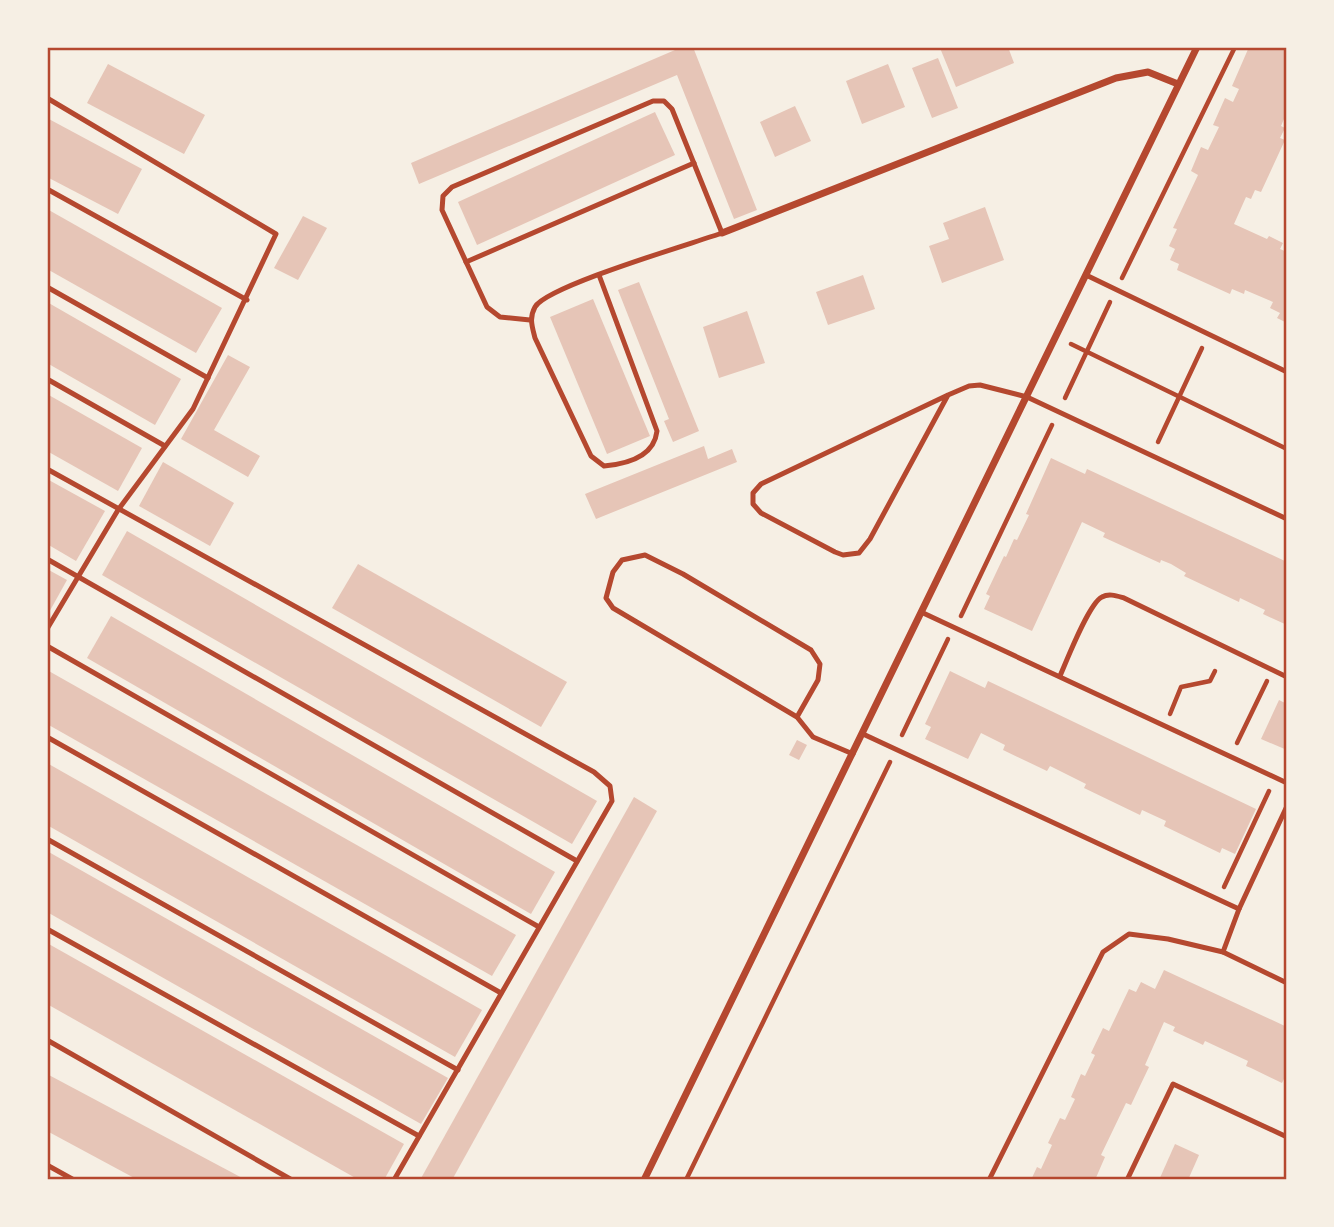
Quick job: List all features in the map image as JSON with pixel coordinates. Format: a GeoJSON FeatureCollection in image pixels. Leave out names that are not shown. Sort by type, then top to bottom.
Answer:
{"type":"FeatureCollection","features":[{"type":"Feature","properties":{"kind":"street"},"geometry":{"type":"LineString","coordinates":[[644,1180],[1197,47]]}},
{"type":"Feature","properties":{"kind":"street"},"geometry":{"type":"LineString","coordinates":[[722,233],[1116,78],[1148,72],[1178,84]]}},
{"type":"Feature","properties":{"kind":"lane"},"geometry":{"type":"LineString","coordinates":[[47,98],[276,234],[193,409],[118,510],[47,629]]}},
{"type":"Feature","properties":{"kind":"lane"},"geometry":{"type":"LineString","coordinates":[[530,320],[500,317],[487,307],[442,210],[443,196],[452,187],[653,101],[664,101],[672,108],[722,233],[598,275],[551,294],[536,304],[530,320],[535,338],[591,456],[604,467],[620,464],[647,452],[656,442],[657,430],[598,275]]}},
{"type":"Feature","properties":{"kind":"lane"},"geometry":{"type":"LineString","coordinates":[[466,262],[694,163]]}},
{"type":"Feature","properties":{"kind":"lane"},"geometry":{"type":"LineString","coordinates":[[47,189],[247,300]]}},
{"type":"Feature","properties":{"kind":"lane"},"geometry":{"type":"LineString","coordinates":[[1086,275],[1287,372]]}},
{"type":"Feature","properties":{"kind":"lane"},"geometry":{"type":"LineString","coordinates":[[47,287],[208,378]]}},
{"type":"Feature","properties":{"kind":"lane"},"geometry":{"type":"LineString","coordinates":[[47,379],[165,446]]}},
{"type":"Feature","properties":{"kind":"lane"},"geometry":{"type":"LineString","coordinates":[[948,396],[870,539],[859,553],[843,555],[835,552],[761,513],[753,504],[753,493],[761,484],[969,386],[980,385],[1027,397],[1287,519]]}},
{"type":"Feature","properties":{"kind":"lane"},"geometry":{"type":"LineString","coordinates":[[47,469],[594,772],[610,786],[612,801],[394,1180]]}},
{"type":"Feature","properties":{"kind":"lane"},"geometry":{"type":"LineString","coordinates":[[797,717],[817,680],[820,664],[811,650],[683,574],[645,555],[622,560],[613,572],[606,598],[613,608],[797,717],[813,737],[853,754]]}},
{"type":"Feature","properties":{"kind":"lane"},"geometry":{"type":"LineString","coordinates":[[47,559],[577,861]]}},
{"type":"Feature","properties":{"kind":"lane"},"geometry":{"type":"LineString","coordinates":[[1060,676],[1092,607],[1101,597],[1113,595],[1287,677]]}},
{"type":"Feature","properties":{"kind":"lane"},"geometry":{"type":"LineString","coordinates":[[921,612],[1287,783]]}},
{"type":"Feature","properties":{"kind":"lane"},"geometry":{"type":"LineString","coordinates":[[47,646],[539,927]]}},
{"type":"Feature","properties":{"kind":"lane"},"geometry":{"type":"LineString","coordinates":[[863,734],[1239,909]]}},
{"type":"Feature","properties":{"kind":"lane"},"geometry":{"type":"LineString","coordinates":[[47,737],[502,993]]}},
{"type":"Feature","properties":{"kind":"lane"},"geometry":{"type":"LineString","coordinates":[[1223,952],[1239,909],[1287,806]]}},
{"type":"Feature","properties":{"kind":"lane"},"geometry":{"type":"LineString","coordinates":[[47,839],[458,1070]]}},
{"type":"Feature","properties":{"kind":"lane"},"geometry":{"type":"LineString","coordinates":[[47,929],[419,1136]]}},
{"type":"Feature","properties":{"kind":"lane"},"geometry":{"type":"LineString","coordinates":[[989,1180],[1103,952],[1129,934],[1168,939],[1223,952],[1287,983]]}},
{"type":"Feature","properties":{"kind":"lane"},"geometry":{"type":"LineString","coordinates":[[47,1040],[292,1180]]}},
{"type":"Feature","properties":{"kind":"lane"},"geometry":{"type":"LineString","coordinates":[[1127,1180],[1173,1084],[1287,1137]]}},
{"type":"Feature","properties":{"kind":"lane"},"geometry":{"type":"LineString","coordinates":[[47,1166],[74,1180]]}},
{"type":"Feature","properties":{"kind":"path"},"geometry":{"type":"LineString","coordinates":[[1116,290],[1236,47]]}},
{"type":"Feature","properties":{"kind":"path"},"geometry":{"type":"LineString","coordinates":[[1151,455],[1209,334]]}},
{"type":"Feature","properties":{"kind":"path"},"geometry":{"type":"LineString","coordinates":[[1071,344],[1287,449]]}},
{"type":"Feature","properties":{"kind":"path"},"geometry":{"type":"LineString","coordinates":[[1231,756],[1273,670]]}},
{"type":"Feature","properties":{"kind":"path"},"geometry":{"type":"LineString","coordinates":[[1164,725],[1181,687],[1210,681],[1215,671]]}},
{"type":"Feature","properties":{"kind":"path"},"geometry":{"type":"LineString","coordinates":[[1218,900],[1276,777]]}},
{"type":"Feature","properties":{"kind":"building"},"geometry":{"type":"Polygon","coordinates":[[[682,47],[693,47],[757,210],[734,219],[677,75],[419,184],[411,163],[682,47]]]}},
{"type":"Feature","properties":{"kind":"building"},"geometry":{"type":"Polygon","coordinates":[[[1008,47],[1014,63],[956,87],[940,48],[1008,47]]]}},
{"type":"Feature","properties":{"kind":"building"},"geometry":{"type":"Polygon","coordinates":[[[1249,47],[1287,47],[1287,112],[1281,126],[1285,128],[1280,138],[1285,140],[1261,192],[1255,190],[1251,199],[1246,197],[1234,224],[1283,243],[1280,249],[1287,252],[1287,323],[1277,318],[1280,313],[1270,308],[1273,302],[1245,290],[1244,294],[1232,289],[1230,294],[1177,270],[1179,264],[1170,260],[1175,249],[1169,246],[1177,229],[1173,228],[1198,175],[1191,171],[1201,147],[1208,150],[1219,127],[1213,125],[1225,98],[1233,102],[1239,89],[1232,86],[1249,47]]]}},
{"type":"Feature","properties":{"kind":"building"},"geometry":{"type":"Polygon","coordinates":[[[938,58],[958,108],[932,118],[912,68],[938,58]]]}},
{"type":"Feature","properties":{"kind":"building"},"geometry":{"type":"Polygon","coordinates":[[[108,64],[205,115],[184,154],[87,103],[108,64]]]}},
{"type":"Feature","properties":{"kind":"building"},"geometry":{"type":"Polygon","coordinates":[[[888,64],[905,107],[862,124],[846,81],[888,64]]]}},
{"type":"Feature","properties":{"kind":"building"},"geometry":{"type":"Polygon","coordinates":[[[795,106],[811,141],[775,157],[760,122],[795,106]]]}},
{"type":"Feature","properties":{"kind":"building"},"geometry":{"type":"Polygon","coordinates":[[[655,112],[675,155],[477,245],[458,202],[655,112]]]}},
{"type":"Feature","properties":{"kind":"building"},"geometry":{"type":"Polygon","coordinates":[[[47,118],[142,169],[118,214],[47,177],[47,118]]]}},
{"type":"Feature","properties":{"kind":"building"},"geometry":{"type":"Polygon","coordinates":[[[985,207],[1004,260],[942,283],[929,246],[949,239],[943,223],[985,207]]]}},
{"type":"Feature","properties":{"kind":"building"},"geometry":{"type":"Polygon","coordinates":[[[47,209],[222,308],[196,353],[47,269],[47,209]]]}},
{"type":"Feature","properties":{"kind":"building"},"geometry":{"type":"Polygon","coordinates":[[[303,216],[327,228],[298,280],[274,268],[303,216]]]}},
{"type":"Feature","properties":{"kind":"building"},"geometry":{"type":"Polygon","coordinates":[[[863,275],[875,309],[828,325],[816,292],[863,275]]]}},
{"type":"Feature","properties":{"kind":"building"},"geometry":{"type":"Polygon","coordinates":[[[639,282],[699,431],[673,442],[664,421],[669,419],[618,290],[639,282]]]}},
{"type":"Feature","properties":{"kind":"building"},"geometry":{"type":"Polygon","coordinates":[[[593,299],[650,436],[607,454],[550,317],[593,299]]]}},
{"type":"Feature","properties":{"kind":"building"},"geometry":{"type":"Polygon","coordinates":[[[47,302],[181,379],[155,425],[47,363],[47,302]]]}},
{"type":"Feature","properties":{"kind":"building"},"geometry":{"type":"Polygon","coordinates":[[[747,311],[765,363],[719,378],[703,327],[747,311]]]}},
{"type":"Feature","properties":{"kind":"building"},"geometry":{"type":"Polygon","coordinates":[[[228,355],[250,367],[214,430],[260,456],[248,477],[181,439],[228,355]]]}},
{"type":"Feature","properties":{"kind":"building"},"geometry":{"type":"Polygon","coordinates":[[[47,394],[142,448],[118,491],[47,451],[47,394]]]}},
{"type":"Feature","properties":{"kind":"building"},"geometry":{"type":"Polygon","coordinates":[[[704,446],[708,459],[732,449],[737,462],[596,519],[585,494],[704,446]]]}},
{"type":"Feature","properties":{"kind":"building"},"geometry":{"type":"Polygon","coordinates":[[[1051,458],[1085,474],[1087,469],[1287,562],[1287,625],[1263,614],[1265,610],[1240,598],[1239,602],[1184,576],[1186,573],[1171,564],[1161,560],[1160,563],[1103,537],[1105,533],[1082,522],[1032,631],[984,609],[990,596],[986,594],[1004,556],[1006,557],[1014,539],[1017,540],[1029,515],[1026,514],[1051,458]]]}},
{"type":"Feature","properties":{"kind":"building"},"geometry":{"type":"Polygon","coordinates":[[[163,462],[234,503],[210,546],[139,506],[163,462]]]}},
{"type":"Feature","properties":{"kind":"building"},"geometry":{"type":"Polygon","coordinates":[[[47,479],[105,511],[76,561],[47,544],[47,479]]]}},
{"type":"Feature","properties":{"kind":"building"},"geometry":{"type":"Polygon","coordinates":[[[127,531],[597,801],[572,844],[102,575],[127,531]]]}},
{"type":"Feature","properties":{"kind":"building"},"geometry":{"type":"Polygon","coordinates":[[[358,564],[567,682],[541,727],[332,608],[358,564]]]}},
{"type":"Feature","properties":{"kind":"building"},"geometry":{"type":"Polygon","coordinates":[[[47,569],[67,580],[47,616],[47,569]]]}},
{"type":"Feature","properties":{"kind":"building"},"geometry":{"type":"Polygon","coordinates":[[[111,616],[555,872],[531,914],[87,658],[111,616]]]}},
{"type":"Feature","properties":{"kind":"building"},"geometry":{"type":"Polygon","coordinates":[[[47,670],[516,935],[492,976],[47,724],[47,670]]]}},
{"type":"Feature","properties":{"kind":"building"},"geometry":{"type":"Polygon","coordinates":[[[950,671],[985,688],[988,681],[1256,809],[1235,854],[1222,848],[1220,853],[1164,826],[1166,821],[1142,810],[1140,815],[1084,788],[1086,784],[1050,766],[1047,771],[1003,750],[1005,745],[981,733],[968,759],[925,739],[931,727],[925,724],[950,671]]]}},
{"type":"Feature","properties":{"kind":"building"},"geometry":{"type":"Polygon","coordinates":[[[1279,700],[1287,704],[1287,750],[1261,739],[1279,700]]]}},
{"type":"Feature","properties":{"kind":"building"},"geometry":{"type":"Polygon","coordinates":[[[797,740],[807,745],[799,760],[789,755],[797,740]]]}},
{"type":"Feature","properties":{"kind":"building"},"geometry":{"type":"Polygon","coordinates":[[[47,763],[482,1010],[455,1057],[47,825],[47,763]]]}},
{"type":"Feature","properties":{"kind":"building"},"geometry":{"type":"Polygon","coordinates":[[[634,797],[657,811],[452,1180],[420,1180],[634,797]]]}},
{"type":"Feature","properties":{"kind":"building"},"geometry":{"type":"Polygon","coordinates":[[[47,851],[448,1078],[421,1124],[47,912],[47,851]]]}},
{"type":"Feature","properties":{"kind":"building"},"geometry":{"type":"Polygon","coordinates":[[[47,943],[404,1144],[384,1180],[359,1180],[47,1004],[47,943]]]}},
{"type":"Feature","properties":{"kind":"building"},"geometry":{"type":"Polygon","coordinates":[[[1164,970],[1287,1027],[1287,1081],[1284,1079],[1282,1083],[1246,1066],[1248,1061],[1205,1041],[1203,1045],[1173,1031],[1175,1027],[1164,1022],[1145,1065],[1149,1067],[1131,1105],[1126,1103],[1101,1155],[1105,1157],[1095,1180],[1031,1180],[1037,1167],[1041,1169],[1052,1145],[1048,1143],[1060,1118],[1065,1120],[1075,1099],[1071,1097],[1081,1074],[1085,1076],[1095,1055],[1091,1053],[1103,1028],[1109,1031],[1129,989],[1136,992],[1141,982],[1155,989],[1164,970]]]}},
{"type":"Feature","properties":{"kind":"building"},"geometry":{"type":"Polygon","coordinates":[[[47,1074],[246,1180],[138,1180],[47,1131],[47,1074]]]}},
{"type":"Feature","properties":{"kind":"building"},"geometry":{"type":"Polygon","coordinates":[[[1175,1144],[1199,1155],[1188,1180],[1159,1180],[1175,1144]]]}}]}
